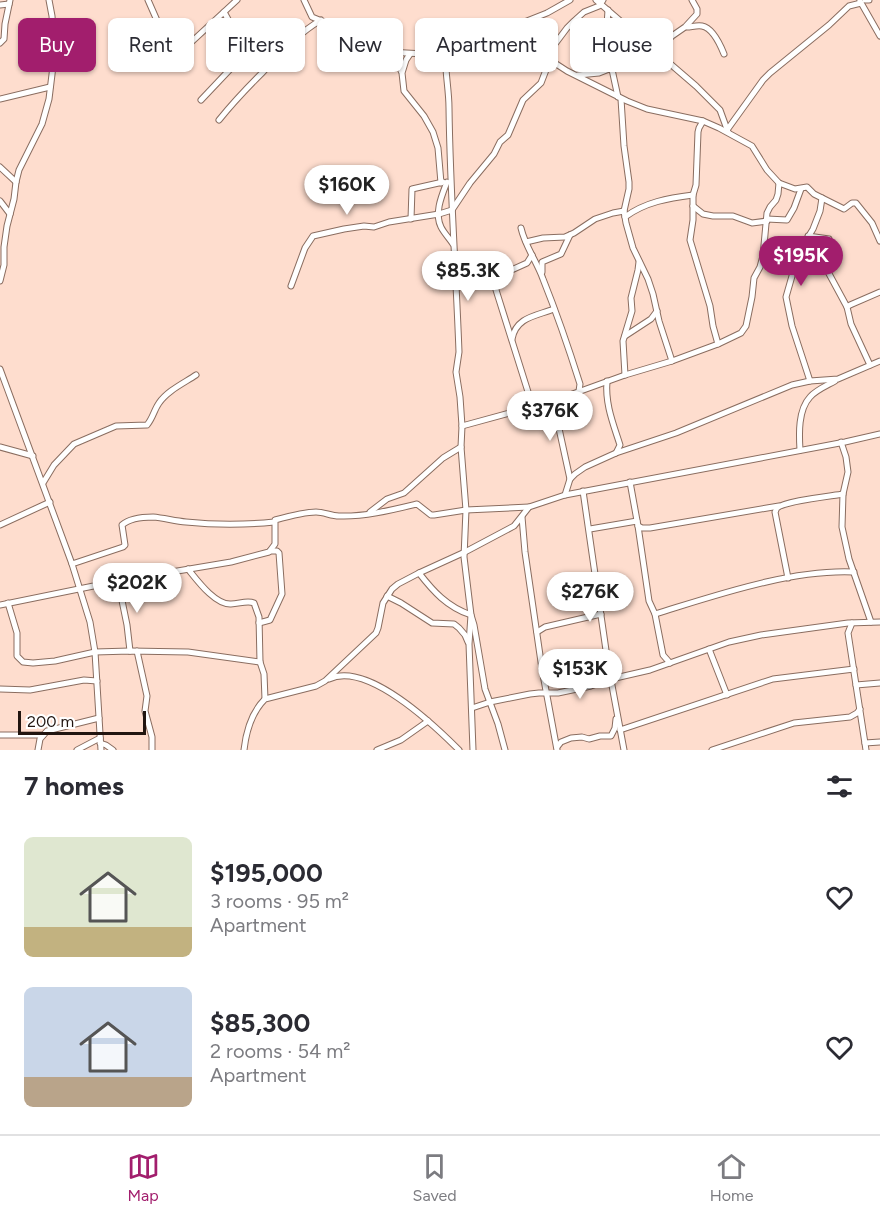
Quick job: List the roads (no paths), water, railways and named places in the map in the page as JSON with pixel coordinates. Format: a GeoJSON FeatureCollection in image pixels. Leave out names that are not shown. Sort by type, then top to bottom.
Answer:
{"type":"FeatureCollection","features":[{"type":"Feature","properties":{"kind":"street"},"geometry":{"type":"LineString","coordinates":[[49,0],[52,18]]}},
{"type":"Feature","properties":{"kind":"street"},"geometry":{"type":"LineString","coordinates":[[148,0],[173,59],[237,0]]}},
{"type":"Feature","properties":{"kind":"street"},"geometry":{"type":"LineString","coordinates":[[304,0],[312,17],[317,19]]}},
{"type":"Feature","properties":{"kind":"street"},"geometry":{"type":"LineString","coordinates":[[532,18],[570,0]]}},
{"type":"Feature","properties":{"kind":"street"},"geometry":{"type":"LineString","coordinates":[[673,35],[685,27],[698,12],[692,0]]}},
{"type":"Feature","properties":{"kind":"street"},"geometry":{"type":"LineString","coordinates":[[558,40],[574,21],[600,1],[617,18]]}},
{"type":"Feature","properties":{"kind":"street"},"geometry":{"type":"LineString","coordinates":[[727,131],[770,73],[849,6],[864,1],[880,36]]}},
{"type":"Feature","properties":{"kind":"street"},"geometry":{"type":"LineString","coordinates":[[0,5],[10,2],[4,39],[0,43]]}},
{"type":"Feature","properties":{"kind":"street"},"geometry":{"type":"LineString","coordinates":[[608,10],[608,18]]}},
{"type":"Feature","properties":{"kind":"street"},"geometry":{"type":"LineString","coordinates":[[224,12],[227,18]]}},
{"type":"Feature","properties":{"kind":"street"},"geometry":{"type":"LineString","coordinates":[[685,27],[700,25],[707,28],[717,39],[724,54]]}},
{"type":"Feature","properties":{"kind":"street"},"geometry":{"type":"LineString","coordinates":[[403,54],[415,54]]}},
{"type":"Feature","properties":{"kind":"street"},"geometry":{"type":"LineString","coordinates":[[410,54],[402,73],[403,87],[405,94],[424,116],[433,132],[452,210],[459,352],[456,372],[460,397],[466,510],[464,558],[471,615],[485,689],[505,750]]}},
{"type":"Feature","properties":{"kind":"street"},"geometry":{"type":"LineString","coordinates":[[558,65],[620,98],[647,109],[700,120],[727,131],[752,146],[767,170],[779,183],[789,187],[809,188],[814,194],[844,209],[856,203],[872,223],[880,241]]}},
{"type":"Feature","properties":{"kind":"street"},"geometry":{"type":"LineString","coordinates":[[673,66],[716,105],[727,131]]}},
{"type":"Feature","properties":{"kind":"street"},"geometry":{"type":"LineString","coordinates":[[0,281],[4,265],[3,227],[10,214],[16,182],[24,159],[42,124],[49,99],[52,72]]}},
{"type":"Feature","properties":{"kind":"street"},"geometry":{"type":"LineString","coordinates":[[201,100],[227,72]]}},
{"type":"Feature","properties":{"kind":"street"},"geometry":{"type":"LineString","coordinates":[[219,120],[262,72]]}},
{"type":"Feature","properties":{"kind":"street"},"geometry":{"type":"LineString","coordinates":[[447,72],[449,102],[446,182],[440,198],[439,214],[440,224],[454,245]]}},
{"type":"Feature","properties":{"kind":"street"},"geometry":{"type":"LineString","coordinates":[[291,286],[307,244],[313,236],[364,226],[374,227],[452,210],[470,183],[494,154],[500,142],[508,135],[523,100],[541,83],[545,72]]}},
{"type":"Feature","properties":{"kind":"street"},"geometry":{"type":"LineString","coordinates":[[576,75],[601,72]]}},
{"type":"Feature","properties":{"kind":"street"},"geometry":{"type":"LineString","coordinates":[[613,72],[620,98],[629,182],[625,214],[633,248],[648,279],[672,361]]}},
{"type":"Feature","properties":{"kind":"street"},"geometry":{"type":"LineString","coordinates":[[0,99],[50,87]]}},
{"type":"Feature","properties":{"kind":"street"},"geometry":{"type":"LineString","coordinates":[[700,120],[690,236],[718,344]]}},
{"type":"Feature","properties":{"kind":"street"},"geometry":{"type":"LineString","coordinates":[[0,167],[16,182]]}},
{"type":"Feature","properties":{"kind":"street"},"geometry":{"type":"LineString","coordinates":[[411,219],[412,189],[446,182]]}},
{"type":"Feature","properties":{"kind":"street"},"geometry":{"type":"LineString","coordinates":[[462,426],[553,401],[672,361],[741,333],[746,326],[753,297],[754,278],[763,256],[770,207],[776,200],[779,183]]}},
{"type":"Feature","properties":{"kind":"street"},"geometry":{"type":"LineString","coordinates":[[778,194],[789,187]]}},
{"type":"Feature","properties":{"kind":"street"},"geometry":{"type":"LineString","coordinates":[[693,206],[703,214],[733,216],[752,223],[787,220],[801,189]]}},
{"type":"Feature","properties":{"kind":"street"},"geometry":{"type":"LineString","coordinates":[[526,242],[570,236],[595,219],[625,214],[664,199],[693,195]]}},
{"type":"Feature","properties":{"kind":"street"},"geometry":{"type":"LineString","coordinates":[[810,381],[786,300],[796,262],[813,229],[822,198]]}},
{"type":"Feature","properties":{"kind":"street"},"geometry":{"type":"LineString","coordinates":[[0,201],[10,214]]}},
{"type":"Feature","properties":{"kind":"street"},"geometry":{"type":"LineString","coordinates":[[521,228],[554,309],[580,384],[579,392]]}},
{"type":"Feature","properties":{"kind":"street"},"geometry":{"type":"LineString","coordinates":[[542,276],[542,261],[561,254],[570,236]]}},
{"type":"Feature","properties":{"kind":"street"},"geometry":{"type":"LineString","coordinates":[[808,236],[829,239],[827,270],[847,307],[851,324],[870,365]]}},
{"type":"Feature","properties":{"kind":"street"},"geometry":{"type":"LineString","coordinates":[[532,255],[527,263],[495,279],[496,290],[529,395],[535,405]]}},
{"type":"Feature","properties":{"kind":"street"},"geometry":{"type":"LineString","coordinates":[[625,375],[623,341],[632,310],[631,298],[639,260]]}},
{"type":"Feature","properties":{"kind":"street"},"geometry":{"type":"LineString","coordinates":[[847,307],[880,292]]}},
{"type":"Feature","properties":{"kind":"street"},"geometry":{"type":"LineString","coordinates":[[512,341],[513,332],[520,322],[554,309]]}},
{"type":"Feature","properties":{"kind":"street"},"geometry":{"type":"LineString","coordinates":[[625,336],[651,319],[657,309]]}},
{"type":"Feature","properties":{"kind":"street"},"geometry":{"type":"LineString","coordinates":[[800,450],[800,423],[806,402],[812,394],[838,378],[880,360]]}},
{"type":"Feature","properties":{"kind":"street"},"geometry":{"type":"LineString","coordinates":[[0,369],[50,502],[90,622],[95,652],[101,750]]}},
{"type":"Feature","properties":{"kind":"street"},"geometry":{"type":"LineString","coordinates":[[43,483],[54,465],[74,444],[116,426],[147,425],[158,403],[196,375]]}},
{"type":"Feature","properties":{"kind":"street"},"geometry":{"type":"LineString","coordinates":[[565,495],[570,479],[575,474],[616,453],[676,433],[792,385],[838,378]]}},
{"type":"Feature","properties":{"kind":"street"},"geometry":{"type":"LineString","coordinates":[[607,381],[610,415],[620,445],[616,453]]}},
{"type":"Feature","properties":{"kind":"street"},"geometry":{"type":"LineString","coordinates":[[580,384],[586,389]]}},
{"type":"Feature","properties":{"kind":"street"},"geometry":{"type":"LineString","coordinates":[[596,385],[606,390]]}},
{"type":"Feature","properties":{"kind":"street"},"geometry":{"type":"LineString","coordinates":[[553,401],[570,479]]}},
{"type":"Feature","properties":{"kind":"street"},"geometry":{"type":"LineString","coordinates":[[72,564],[123,547],[125,542],[122,525],[133,519],[152,517],[186,522],[246,524],[274,522],[277,519],[315,512],[339,516],[417,504],[434,516],[466,510],[529,507],[584,491],[880,434]]}},
{"type":"Feature","properties":{"kind":"street"},"geometry":{"type":"LineString","coordinates":[[841,442],[848,472],[843,494],[842,527],[849,558],[871,621]]}},
{"type":"Feature","properties":{"kind":"street"},"geometry":{"type":"LineString","coordinates":[[0,447],[33,456]]}},
{"type":"Feature","properties":{"kind":"street"},"geometry":{"type":"LineString","coordinates":[[368,513],[387,499],[404,493],[443,458],[461,447]]}},
{"type":"Feature","properties":{"kind":"street"},"geometry":{"type":"LineString","coordinates":[[630,482],[645,579],[663,655],[670,663]]}},
{"type":"Feature","properties":{"kind":"street"},"geometry":{"type":"LineString","coordinates":[[584,491],[600,614],[624,750]]}},
{"type":"Feature","properties":{"kind":"street"},"geometry":{"type":"LineString","coordinates":[[590,529],[638,524],[645,528],[843,494]]}},
{"type":"Feature","properties":{"kind":"street"},"geometry":{"type":"LineString","coordinates":[[0,525],[50,502]]}},
{"type":"Feature","properties":{"kind":"street"},"geometry":{"type":"LineString","coordinates":[[779,506],[775,512],[788,578]]}},
{"type":"Feature","properties":{"kind":"street"},"geometry":{"type":"LineString","coordinates":[[325,681],[376,633],[381,608],[392,589],[419,573],[514,526],[529,507]]}},
{"type":"Feature","properties":{"kind":"street"},"geometry":{"type":"LineString","coordinates":[[522,517],[546,693],[557,749]]}},
{"type":"Feature","properties":{"kind":"street"},"geometry":{"type":"LineString","coordinates":[[269,552],[274,544],[274,522]]}},
{"type":"Feature","properties":{"kind":"street"},"geometry":{"type":"LineString","coordinates":[[0,605],[118,581],[231,562],[277,551],[282,594],[270,620],[259,623]]}},
{"type":"Feature","properties":{"kind":"street"},"geometry":{"type":"LineString","coordinates":[[188,568],[206,590],[222,602],[229,604],[253,602],[258,613],[260,662],[264,674],[265,699]]}},
{"type":"Feature","properties":{"kind":"street"},"geometry":{"type":"LineString","coordinates":[[655,614],[788,578],[845,571],[854,572]]}},
{"type":"Feature","properties":{"kind":"street"},"geometry":{"type":"LineString","coordinates":[[419,573],[440,598],[471,615]]}},
{"type":"Feature","properties":{"kind":"street"},"geometry":{"type":"LineString","coordinates":[[118,581],[127,625],[147,696],[145,711],[152,737],[152,750]]}},
{"type":"Feature","properties":{"kind":"street"},"geometry":{"type":"LineString","coordinates":[[387,596],[432,622],[454,624],[465,635],[469,644]]}},
{"type":"Feature","properties":{"kind":"street"},"geometry":{"type":"LineString","coordinates":[[8,603],[17,633],[17,656],[23,662],[55,661],[95,652],[134,651],[188,652],[260,662]]}},
{"type":"Feature","properties":{"kind":"street"},"geometry":{"type":"LineString","coordinates":[[537,632],[545,627],[600,614]]}},
{"type":"Feature","properties":{"kind":"street"},"geometry":{"type":"LineString","coordinates":[[471,615],[469,644],[473,750]]}},
{"type":"Feature","properties":{"kind":"street"},"geometry":{"type":"LineString","coordinates":[[472,708],[530,694],[558,693],[583,688],[639,673],[729,642],[760,634],[880,621]]}},
{"type":"Feature","properties":{"kind":"street"},"geometry":{"type":"LineString","coordinates":[[852,623],[848,633],[865,747],[880,742]]}},
{"type":"Feature","properties":{"kind":"street"},"geometry":{"type":"LineString","coordinates":[[710,649],[727,695]]}},
{"type":"Feature","properties":{"kind":"street"},"geometry":{"type":"LineString","coordinates":[[620,730],[773,679],[854,669]]}},
{"type":"Feature","properties":{"kind":"street"},"geometry":{"type":"LineString","coordinates":[[244,750],[250,725],[258,707],[265,699],[316,686],[337,675],[364,679],[384,689],[428,721],[459,750]]}},
{"type":"Feature","properties":{"kind":"street"},"geometry":{"type":"LineString","coordinates":[[0,689],[30,690],[78,681],[97,681]]}},
{"type":"Feature","properties":{"kind":"street"},"geometry":{"type":"LineString","coordinates":[[856,686],[880,683]]}},
{"type":"Feature","properties":{"kind":"street"},"geometry":{"type":"LineString","coordinates":[[712,750],[794,723],[850,717],[860,709]]}},
{"type":"Feature","properties":{"kind":"street"},"geometry":{"type":"LineString","coordinates":[[557,749],[561,742],[571,738],[589,739],[610,736],[615,728],[617,715]]}},
{"type":"Feature","properties":{"kind":"street"},"geometry":{"type":"LineString","coordinates":[[38,750],[43,735],[47,731],[99,718]]}},
{"type":"Feature","properties":{"kind":"street"},"geometry":{"type":"LineString","coordinates":[[380,750],[401,740],[428,721]]}},
{"type":"Feature","properties":{"kind":"street"},"geometry":{"type":"LineString","coordinates":[[0,735],[43,735]]}},
{"type":"Feature","properties":{"kind":"street"},"geometry":{"type":"LineString","coordinates":[[77,750],[100,740]]}},
{"type":"Feature","properties":{"kind":"street"},"geometry":{"type":"LineString","coordinates":[[100,740],[113,750]]}}]}
